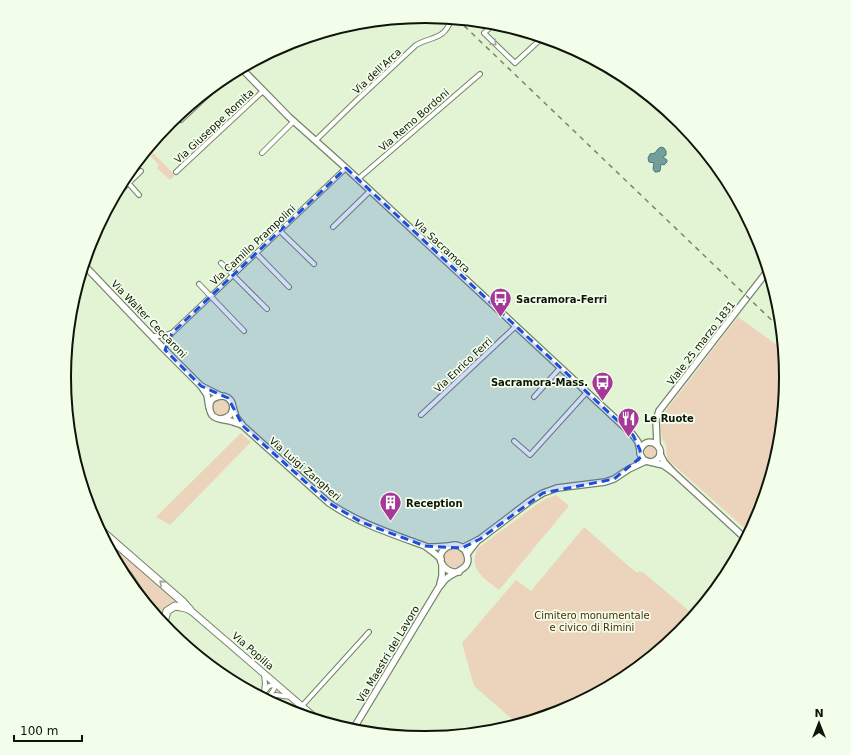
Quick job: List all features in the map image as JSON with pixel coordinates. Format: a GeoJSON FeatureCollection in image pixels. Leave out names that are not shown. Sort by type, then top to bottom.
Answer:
{"type":"FeatureCollection","features":[{"type":"Feature","properties":{"kind":"main road"},"geometry":{"type":"LineString","coordinates":[[110,538],[183,602],[190,610]]}},
{"type":"Feature","properties":{"kind":"main road"},"geometry":{"type":"LineString","coordinates":[[165,618],[167,612],[175,606],[190,610]]}},
{"type":"Feature","properties":{"kind":"main road","name":"Via Popilia"},"geometry":{"type":"LineString","coordinates":[[190,610],[309,712]]}},
{"type":"Feature","properties":{"kind":"street","name":"Via dell'Arca"},"geometry":{"type":"LineString","coordinates":[[316,140],[416,46],[423,41],[442,34],[449,24]]}},
{"type":"Feature","properties":{"kind":"street"},"geometry":{"type":"LineString","coordinates":[[489,29],[484,33],[515,63],[538,42]]}},
{"type":"Feature","properties":{"kind":"street","name":"Via Sacramora"},"geometry":{"type":"LineString","coordinates":[[245,72],[294,121],[633,435],[638,442],[640,450]]}},
{"type":"Feature","properties":{"kind":"street","name":"Via Remo Bordoni"},"geometry":{"type":"LineString","coordinates":[[358,179],[480,74]]}},
{"type":"Feature","properties":{"kind":"street","name":"Via Giuseppe Romita"},"geometry":{"type":"LineString","coordinates":[[176,172],[263,91]]}},
{"type":"Feature","properties":{"kind":"street"},"geometry":{"type":"LineString","coordinates":[[262,153],[294,121]]}},
{"type":"Feature","properties":{"kind":"street","name":"Via Camillo Prampolini"},"geometry":{"type":"LineString","coordinates":[[165,350],[167,341],[172,333],[346,168]]}},
{"type":"Feature","properties":{"kind":"street"},"geometry":{"type":"LineString","coordinates":[[132,179],[141,171]]}},
{"type":"Feature","properties":{"kind":"street"},"geometry":{"type":"LineString","coordinates":[[129,184],[139,195]]}},
{"type":"Feature","properties":{"kind":"street"},"geometry":{"type":"LineString","coordinates":[[333,227],[370,191]]}},
{"type":"Feature","properties":{"kind":"street"},"geometry":{"type":"LineString","coordinates":[[280,231],[314,264]]}},
{"type":"Feature","properties":{"kind":"street"},"geometry":{"type":"LineString","coordinates":[[256,253],[289,287]]}},
{"type":"Feature","properties":{"kind":"street"},"geometry":{"type":"LineString","coordinates":[[221,263],[267,309]]}},
{"type":"Feature","properties":{"kind":"street","name":"Via Walter Ceccaroni"},"geometry":{"type":"LineString","coordinates":[[88,269],[201,386],[207,395],[209,408]]}},
{"type":"Feature","properties":{"kind":"street","name":"Viale 25 marzo 1831"},"geometry":{"type":"LineString","coordinates":[[657,444],[656,420],[659,411],[764,275]]}},
{"type":"Feature","properties":{"kind":"street"},"geometry":{"type":"LineString","coordinates":[[199,284],[244,331]]}},
{"type":"Feature","properties":{"kind":"street","name":"Via Enrico Ferri"},"geometry":{"type":"LineString","coordinates":[[421,415],[516,326]]}},
{"type":"Feature","properties":{"kind":"street"},"geometry":{"type":"LineString","coordinates":[[152,336],[164,336],[172,333]]}},
{"type":"Feature","properties":{"kind":"street"},"geometry":{"type":"LineString","coordinates":[[534,396],[560,368]]}},
{"type":"Feature","properties":{"kind":"street","name":"Via Walter Ceccaroni"},"geometry":{"type":"LineString","coordinates":[[201,386],[221,396],[225,396],[231,401],[233,408]]}},
{"type":"Feature","properties":{"kind":"street"},"geometry":{"type":"LineString","coordinates":[[514,441],[530,455],[587,392]]}},
{"type":"Feature","properties":{"kind":"street"},"geometry":{"type":"LineString","coordinates":[[221,396],[214,398],[210,404],[209,408],[212,414],[218,419],[225,419],[231,414],[233,408]]}},
{"type":"Feature","properties":{"kind":"street","name":"Via Luigi Zangheri"},"geometry":{"type":"LineString","coordinates":[[233,408],[236,417],[243,426],[329,503],[342,512],[361,522],[425,546],[435,548],[450,546]]}},
{"type":"Feature","properties":{"kind":"street","name":"Via Luigi Zangheri"},"geometry":{"type":"LineString","coordinates":[[221,419],[232,421],[243,426]]}},
{"type":"Feature","properties":{"kind":"street","name":"Viale 25 marzo 1831"},"geometry":{"type":"LineString","coordinates":[[648,442],[656,430]]}},
{"type":"Feature","properties":{"kind":"street","name":"Via Sacramora"},"geometry":{"type":"LineString","coordinates":[[633,435],[648,442]]}},
{"type":"Feature","properties":{"kind":"street"},"geometry":{"type":"LineString","coordinates":[[673,472],[663,465],[649,462],[641,457],[641,447],[648,442],[657,444],[664,462],[673,472],[742,536]]}},
{"type":"Feature","properties":{"kind":"street"},"geometry":{"type":"LineString","coordinates":[[462,548],[480,539],[530,501],[543,493],[558,488],[605,482],[614,479],[629,470],[658,459],[660,454]]}},
{"type":"Feature","properties":{"kind":"street"},"geometry":{"type":"LineString","coordinates":[[629,470],[641,457]]}},
{"type":"Feature","properties":{"kind":"street"},"geometry":{"type":"LineString","coordinates":[[467,554],[480,539]]}},
{"type":"Feature","properties":{"kind":"street"},"geometry":{"type":"LineString","coordinates":[[454,545],[462,548],[467,554],[468,559],[462,570],[459,572],[454,572],[444,568],[441,561],[441,554],[443,550],[454,545]]}},
{"type":"Feature","properties":{"kind":"street","name":"Via Luigi Zangheri"},"geometry":{"type":"LineString","coordinates":[[425,546],[441,561]]}},
{"type":"Feature","properties":{"kind":"street","name":"Via Maestri del Lavoro"},"geometry":{"type":"LineString","coordinates":[[440,587],[442,576],[441,561]]}},
{"type":"Feature","properties":{"kind":"street","name":"Via Maestri del Lavoro"},"geometry":{"type":"LineString","coordinates":[[356,725],[440,587],[447,578],[459,572]]}},
{"type":"Feature","properties":{"kind":"street"},"geometry":{"type":"LineString","coordinates":[[302,706],[369,632]]}},
{"type":"Feature","properties":{"kind":"street"},"geometry":{"type":"LineString","coordinates":[[264,673],[264,692]]}},
{"type":"Feature","properties":{"kind":"street"},"geometry":{"type":"LineString","coordinates":[[264,692],[269,686],[276,684]]}},
{"type":"Feature","properties":{"kind":"street"},"geometry":{"type":"LineString","coordinates":[[270,695],[276,684]]}},
{"type":"Feature","properties":{"kind":"street"},"geometry":{"type":"LineString","coordinates":[[272,696],[276,695],[291,697]]}},
{"type":"Feature","properties":{"kind":"highlighted area"},"geometry":{"type":"Polygon","coordinates":[[[346,168],[633,435],[640,450],[641,457],[614,479],[543,493],[480,539],[462,548],[425,546],[361,522],[329,503],[243,426],[228,398],[201,386],[165,350],[172,333],[346,168]]]}},
{"type":"Feature","properties":{"kind":"green space"},"geometry":{"type":"Polygon","coordinates":[[[152,152],[175,175],[170,180],[157,168],[159,165],[150,155],[152,152]]]}},
{"type":"Feature","properties":{"kind":"green space"},"geometry":{"type":"Polygon","coordinates":[[[738,317],[778,346],[780,378],[779,401],[773,447],[761,491],[745,529],[667,459],[666,445],[662,438],[661,432],[661,424],[664,413],[738,317]]]}},
{"type":"Feature","properties":{"kind":"green space"},"geometry":{"type":"Polygon","coordinates":[[[221,398],[227,401],[230,407],[227,413],[221,416],[215,413],[212,407],[215,401],[221,398]]]}},
{"type":"Feature","properties":{"kind":"green space"},"geometry":{"type":"Polygon","coordinates":[[[241,433],[251,442],[170,525],[156,517],[241,433]]]}},
{"type":"Feature","properties":{"kind":"green space"},"geometry":{"type":"Polygon","coordinates":[[[650,445],[655,447],[657,452],[655,457],[650,459],[645,457],[643,452],[645,447],[650,445]]]}},
{"type":"Feature","properties":{"kind":"green space"},"geometry":{"type":"Polygon","coordinates":[[[556,495],[569,506],[499,590],[483,577],[476,568],[475,555],[478,548],[545,499],[556,495]]]}},
{"type":"Feature","properties":{"kind":"green space","name":"Cimitero monumentale e civico di Rimini"},"geometry":{"type":"Polygon","coordinates":[[[584,527],[632,569],[638,573],[639,571],[644,573],[691,612],[659,644],[641,659],[603,685],[561,705],[514,721],[474,686],[462,643],[516,580],[531,591],[584,527]]]}},
{"type":"Feature","properties":{"kind":"green space"},"geometry":{"type":"Polygon","coordinates":[[[112,543],[180,603],[169,605],[162,614],[144,593],[118,555],[112,543]]]}},
{"type":"Feature","properties":{"kind":"green space"},"geometry":{"type":"Polygon","coordinates":[[[454,548],[461,551],[464,558],[461,565],[454,568],[447,565],[444,558],[447,551],[454,548]]]}},
{"type":"Feature","properties":{"kind":"water"},"geometry":{"type":"Polygon","coordinates":[[[661,147],[666,151],[666,155],[663,157],[667,160],[667,162],[664,165],[661,164],[660,171],[655,172],[653,169],[654,163],[649,162],[648,158],[650,154],[655,153],[661,147]]]}},
{"type":"Feature","properties":{"kind":"railway"},"geometry":{"type":"LineString","coordinates":[[464,25],[776,324]]}},
{"type":"Feature","properties":{"kind":"place","name":"Sacramora-Ferri"},"geometry":{"type":"Point","coordinates":[501,318]}},
{"type":"Feature","properties":{"kind":"place","name":"Sacramora-Mass."},"geometry":{"type":"Point","coordinates":[603,402]}},
{"type":"Feature","properties":{"kind":"place","name":"Le Ruote"},"geometry":{"type":"Point","coordinates":[628,438]}},
{"type":"Feature","properties":{"kind":"place","name":"Reception"},"geometry":{"type":"Point","coordinates":[391,522]}}]}
